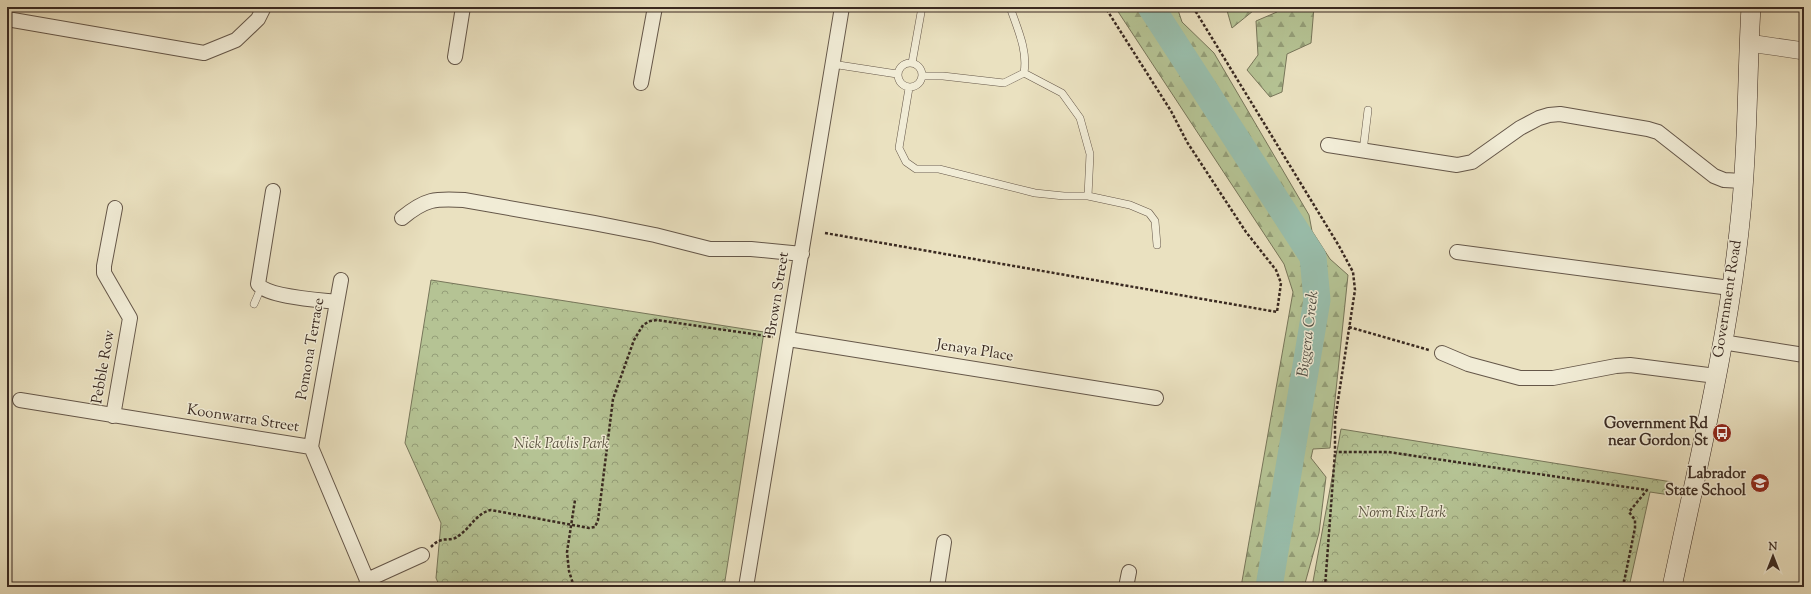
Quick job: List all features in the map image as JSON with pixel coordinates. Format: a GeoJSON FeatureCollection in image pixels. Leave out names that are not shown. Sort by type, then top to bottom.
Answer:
{"type":"FeatureCollection","features":[{"type":"Feature","properties":{"kind":"main road","name":"Government Road"},"geometry":{"type":"LineString","coordinates":[[1672,587],[1716,376],[1741,213],[1751,7]]}},
{"type":"Feature","properties":{"kind":"street"},"geometry":{"type":"LineString","coordinates":[[7,20],[204,53],[236,40],[258,19],[264,7]]}},
{"type":"Feature","properties":{"kind":"street"},"geometry":{"type":"LineString","coordinates":[[455,57],[463,7]]}},
{"type":"Feature","properties":{"kind":"street"},"geometry":{"type":"LineString","coordinates":[[641,83],[655,7]]}},
{"type":"Feature","properties":{"kind":"street","name":"Brown Street"},"geometry":{"type":"LineString","coordinates":[[746,587],[842,7]]}},
{"type":"Feature","properties":{"kind":"street"},"geometry":{"type":"LineString","coordinates":[[1749,43],[1804,51]]}},
{"type":"Feature","properties":{"kind":"street"},"geometry":{"type":"LineString","coordinates":[[1328,145],[1444,164],[1465,164],[1481,156],[1520,128],[1539,118],[1560,114],[1658,132],[1714,176],[1724,180],[1743,181]]}},
{"type":"Feature","properties":{"kind":"street"},"geometry":{"type":"LineString","coordinates":[[273,191],[258,284],[261,288],[272,293],[337,302]]}},
{"type":"Feature","properties":{"kind":"street"},"geometry":{"type":"LineString","coordinates":[[402,218],[417,206],[430,201],[444,199],[464,200],[602,224],[655,235],[710,249],[758,250],[802,254]]}},
{"type":"Feature","properties":{"kind":"street","name":"Pebble Row"},"geometry":{"type":"LineString","coordinates":[[113,416],[129,323],[129,314],[104,273],[115,208]]}},
{"type":"Feature","properties":{"kind":"street"},"geometry":{"type":"LineString","coordinates":[[1457,252],[1730,288]]}},
{"type":"Feature","properties":{"kind":"street","name":"Pomona Terrace"},"geometry":{"type":"LineString","coordinates":[[311,447],[341,280]]}},
{"type":"Feature","properties":{"kind":"street","name":"Jenaya Place"},"geometry":{"type":"LineString","coordinates":[[788,339],[1156,398]]}},
{"type":"Feature","properties":{"kind":"street"},"geometry":{"type":"LineString","coordinates":[[1722,342],[1804,355]]}},
{"type":"Feature","properties":{"kind":"street"},"geometry":{"type":"LineString","coordinates":[[1442,353],[1468,364],[1520,378],[1553,378],[1616,366],[1630,365],[1716,376]]}},
{"type":"Feature","properties":{"kind":"street","name":"Koonwarra Street"},"geometry":{"type":"LineString","coordinates":[[20,400],[311,447],[366,584]]}},
{"type":"Feature","properties":{"kind":"street"},"geometry":{"type":"LineString","coordinates":[[937,587],[944,542]]}},
{"type":"Feature","properties":{"kind":"street"},"geometry":{"type":"LineString","coordinates":[[366,584],[422,555]]}},
{"type":"Feature","properties":{"kind":"street"},"geometry":{"type":"LineString","coordinates":[[1126,587],[1129,572]]}},
{"type":"Feature","properties":{"kind":"lane"},"geometry":{"type":"LineString","coordinates":[[912,63],[922,7]]}},
{"type":"Feature","properties":{"kind":"lane"},"geometry":{"type":"LineString","coordinates":[[1010,7],[1022,43],[1026,61],[1024,73]]}},
{"type":"Feature","properties":{"kind":"lane"},"geometry":{"type":"LineString","coordinates":[[897,74],[903,65],[912,63],[920,67],[922,76],[918,84],[909,88]]}},
{"type":"Feature","properties":{"kind":"lane"},"geometry":{"type":"LineString","coordinates":[[832,64],[897,74]]}},
{"type":"Feature","properties":{"kind":"lane"},"geometry":{"type":"LineString","coordinates":[[922,76],[943,76],[1004,83],[1024,73]]}},
{"type":"Feature","properties":{"kind":"lane"},"geometry":{"type":"LineString","coordinates":[[1024,73],[1062,94],[1080,118],[1090,154],[1088,196]]}},
{"type":"Feature","properties":{"kind":"lane"},"geometry":{"type":"LineString","coordinates":[[897,74],[900,83],[909,88]]}},
{"type":"Feature","properties":{"kind":"lane"},"geometry":{"type":"LineString","coordinates":[[909,88],[899,148],[906,162],[916,169],[939,169],[1035,193],[1064,196],[1088,196],[1130,206],[1149,213],[1155,221],[1157,245]]}},
{"type":"Feature","properties":{"kind":"lane"},"geometry":{"type":"LineString","coordinates":[[1362,151],[1368,110]]}},
{"type":"Feature","properties":{"kind":"lane"},"geometry":{"type":"LineString","coordinates":[[254,304],[261,288]]}},
{"type":"Feature","properties":{"kind":"path"},"geometry":{"type":"LineString","coordinates":[[824,233],[1277,312],[1281,283],[1276,270],[1246,232],[1187,142],[1171,111],[1105,7]]}},
{"type":"Feature","properties":{"kind":"path"},"geometry":{"type":"LineString","coordinates":[[1193,7],[1339,246],[1353,272],[1355,290],[1335,420],[1335,452],[1325,587]]}},
{"type":"Feature","properties":{"kind":"path"},"geometry":{"type":"LineString","coordinates":[[422,555],[439,541],[451,540],[458,536],[479,516],[486,511],[491,510],[589,528],[595,527],[598,520],[613,399],[634,340],[643,325],[650,321],[657,320],[788,339]]}},
{"type":"Feature","properties":{"kind":"path"},"geometry":{"type":"LineString","coordinates":[[1349,327],[1442,353]]}},
{"type":"Feature","properties":{"kind":"path"},"geometry":{"type":"LineString","coordinates":[[1335,452],[1388,452],[1648,490],[1629,512],[1635,520],[1635,528],[1623,587]]}},
{"type":"Feature","properties":{"kind":"path"},"geometry":{"type":"LineString","coordinates":[[574,587],[568,562],[575,500]]}},
{"type":"Feature","properties":{"kind":"green space"},"geometry":{"type":"Polygon","coordinates":[[[1115,7],[1177,7],[1182,22],[1214,53],[1309,215],[1312,231],[1330,259],[1348,275],[1330,448],[1313,449],[1311,458],[1326,477],[1319,533],[1304,587],[1241,587],[1293,292],[1284,264],[1115,7]]]}},
{"type":"Feature","properties":{"kind":"green space"},"geometry":{"type":"Polygon","coordinates":[[[1226,7],[1253,7],[1253,11],[1232,28],[1226,7]]]}},
{"type":"Feature","properties":{"kind":"green space"},"geometry":{"type":"Polygon","coordinates":[[[1278,7],[1314,7],[1311,43],[1287,54],[1282,92],[1270,97],[1247,70],[1258,55],[1256,21],[1277,12],[1278,7]]]}},
{"type":"Feature","properties":{"kind":"green space","name":"Nick Pavlis Park"},"geometry":{"type":"Polygon","coordinates":[[[431,280],[764,332],[724,587],[440,587],[436,578],[441,523],[405,443],[431,280]]]}},
{"type":"Feature","properties":{"kind":"green space","name":"Norm Rix Park"},"geometry":{"type":"Polygon","coordinates":[[[1341,429],[1672,482],[1670,495],[1650,492],[1629,587],[1312,587],[1341,429]]]}},
{"type":"Feature","properties":{"kind":"building"},"geometry":{"type":"Polygon","coordinates":[[[1592,584],[1605,587],[1591,587],[1592,584]]]}},
{"type":"Feature","properties":{"kind":"waterway","name":"Biggera Creek"},"geometry":{"type":"LineString","coordinates":[[1151,7],[1313,257],[1317,300],[1269,587]]}},
{"type":"Feature","properties":{"kind":"place","name":"Government Rd near Gordon St"},"geometry":{"type":"Point","coordinates":[1722,433]}},
{"type":"Feature","properties":{"kind":"place","name":"Labrador State School"},"geometry":{"type":"Point","coordinates":[1760,483]}}]}
